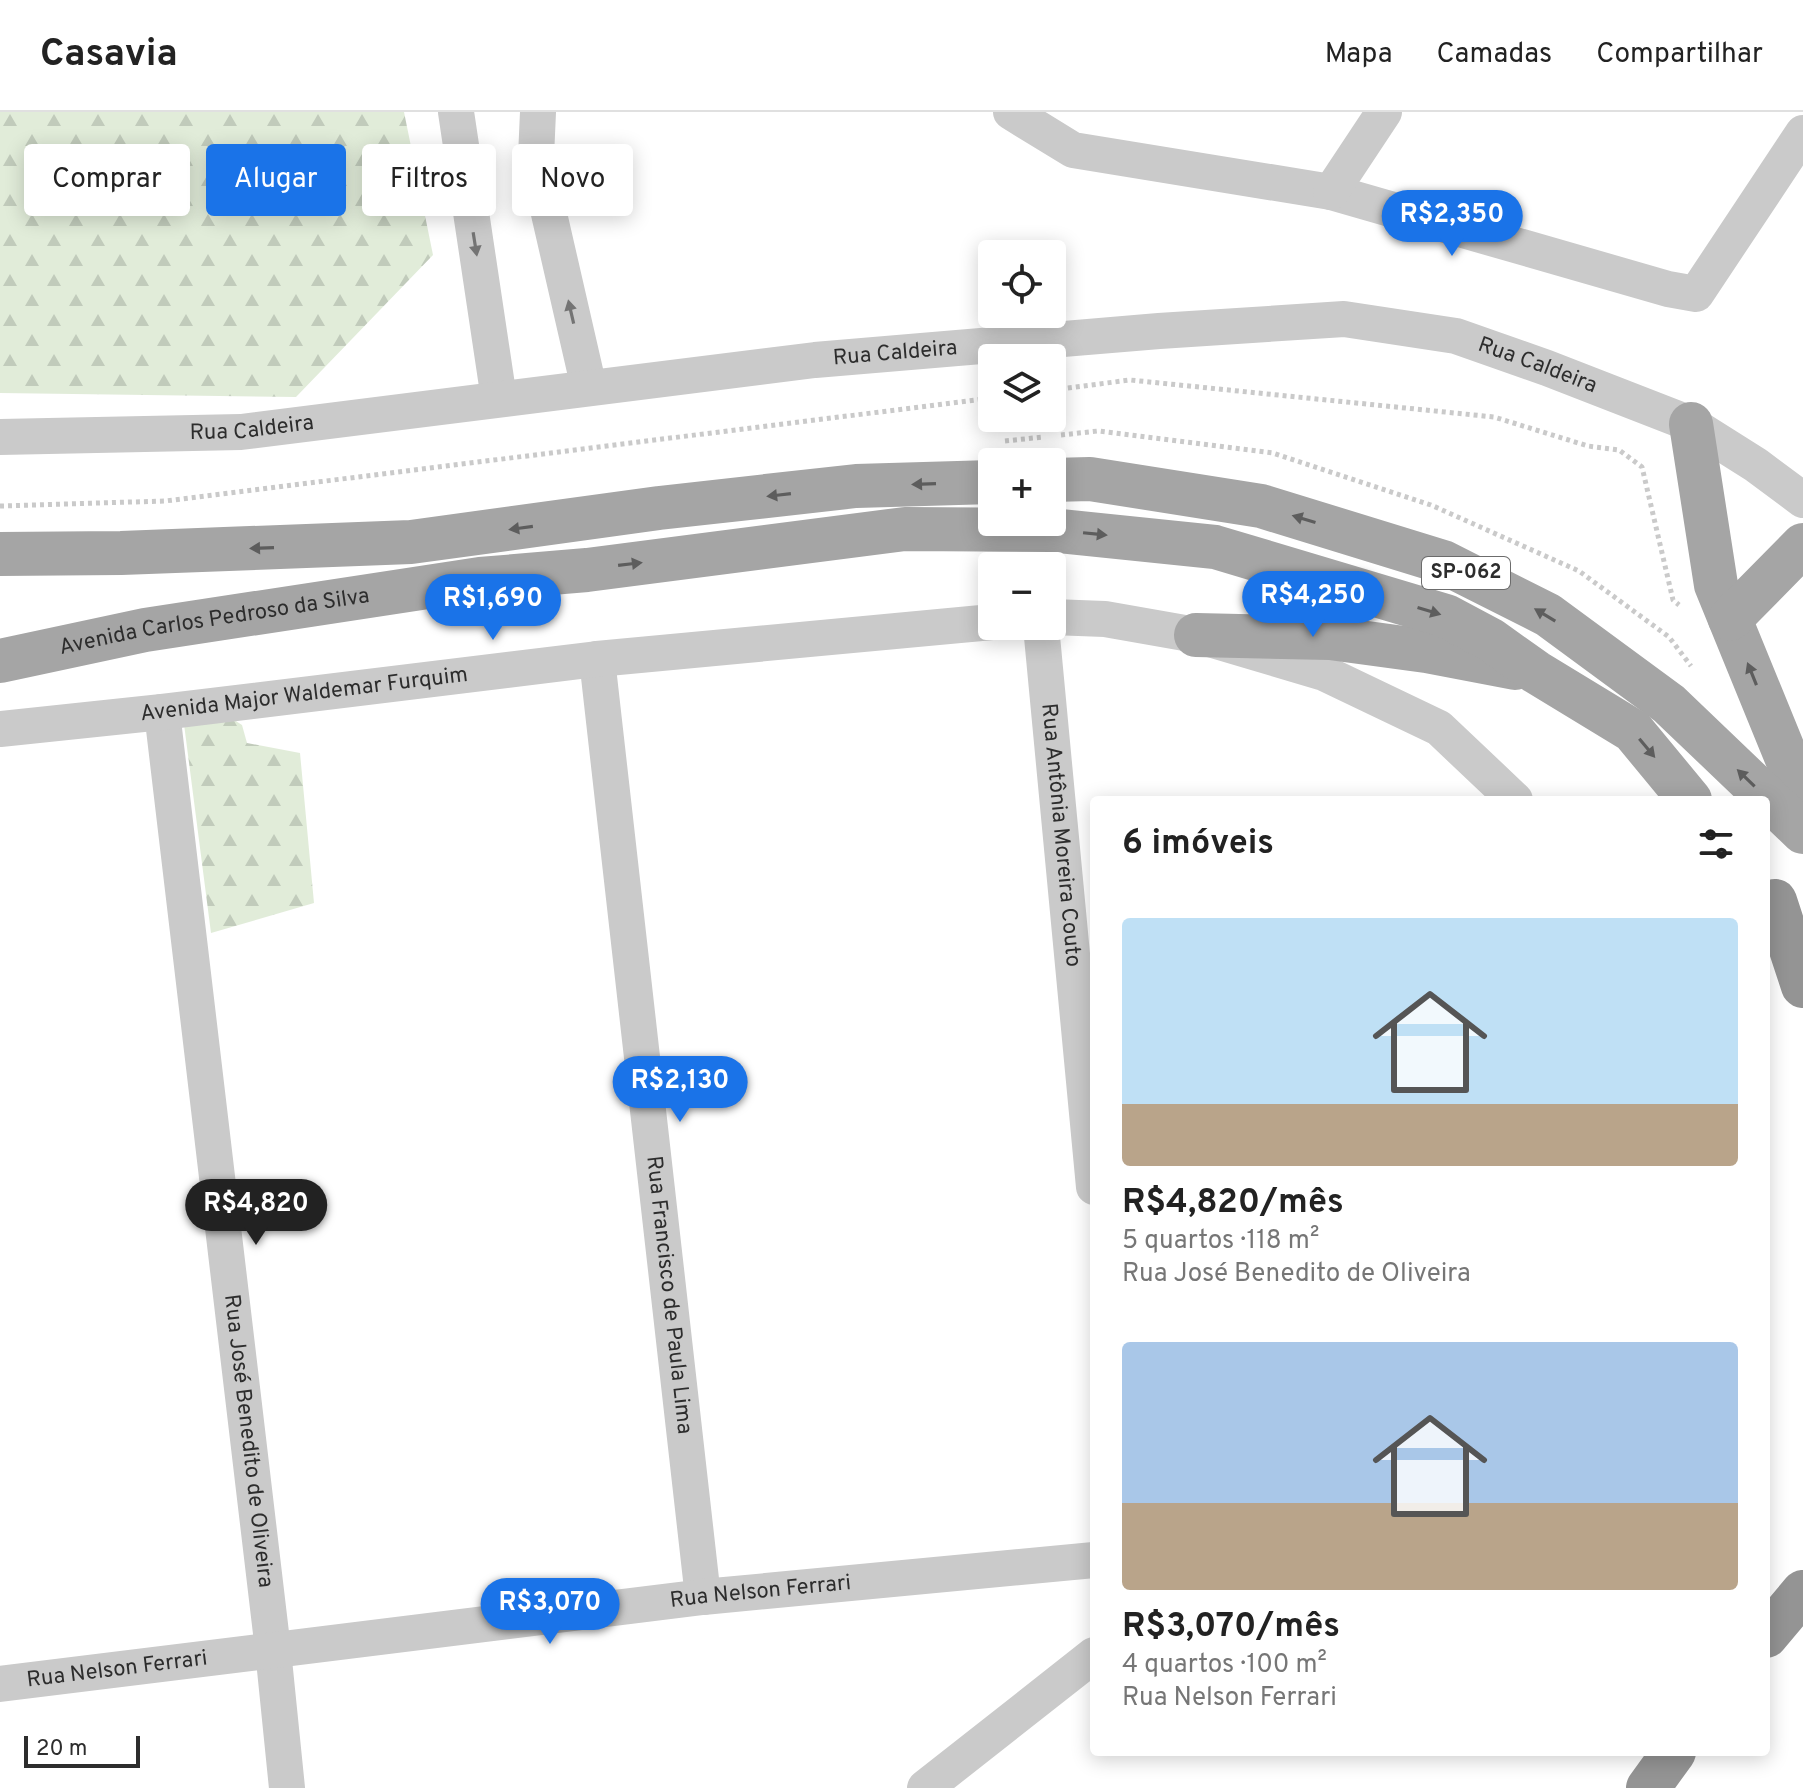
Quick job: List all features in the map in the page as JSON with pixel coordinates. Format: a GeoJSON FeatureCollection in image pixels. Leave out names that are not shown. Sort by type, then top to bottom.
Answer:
{"type":"FeatureCollection","features":[{"type":"Feature","properties":{"kind":"highway"},"geometry":{"type":"LineString","coordinates":[[1770,895],[1803,986]]}},
{"type":"Feature","properties":{"kind":"highway"},"geometry":{"type":"LineString","coordinates":[[1770,1631],[1803,1592]]}},
{"type":"Feature","properties":{"kind":"highway"},"geometry":{"type":"LineString","coordinates":[[1648,1788],[1671,1756]]}},
{"type":"Feature","properties":{"kind":"main road"},"geometry":{"type":"LineString","coordinates":[[1691,424],[1716,585],[1803,798]]}},
{"type":"Feature","properties":{"kind":"main road","name":"SP-062"},"geometry":{"type":"LineString","coordinates":[[1066,480],[1090,479],[1261,506],[1443,562],[1548,615],[1669,704],[1765,796]]}},
{"type":"Feature","properties":{"kind":"main road"},"geometry":{"type":"LineString","coordinates":[[0,554],[121,553],[411,542],[659,508],[856,486],[978,482]]}},
{"type":"Feature","properties":{"kind":"main road","name":"Avenida Carlos Pedroso da Silva"},"geometry":{"type":"LineString","coordinates":[[0,661],[145,630],[480,579],[587,570],[905,529],[1050,530],[1215,547],[1446,616],[1491,640],[1536,672]]}},
{"type":"Feature","properties":{"kind":"main road"},"geometry":{"type":"LineString","coordinates":[[1730,619],[1803,545]]}},
{"type":"Feature","properties":{"kind":"main road"},"geometry":{"type":"LineString","coordinates":[[1196,635],[1330,638],[1426,651],[1536,672]]}},
{"type":"Feature","properties":{"kind":"main road","name":"SP-062"},"geometry":{"type":"LineString","coordinates":[[1536,672],[1633,731],[1687,796]]}},
{"type":"Feature","properties":{"kind":"main road","name":"SP-062"},"geometry":{"type":"LineString","coordinates":[[1770,800],[1803,832]]}},
{"type":"Feature","properties":{"kind":"main road"},"geometry":{"type":"LineString","coordinates":[[1770,895],[1803,958]]}},
{"type":"Feature","properties":{"kind":"street"},"geometry":{"type":"LineString","coordinates":[[456,112],[499,399]]}},
{"type":"Feature","properties":{"kind":"street"},"geometry":{"type":"LineString","coordinates":[[538,112],[536,157],[589,388]]}},
{"type":"Feature","properties":{"kind":"street"},"geometry":{"type":"LineString","coordinates":[[1011,112],[1073,150],[1331,192],[1668,289],[1696,294],[1803,133]]}},
{"type":"Feature","properties":{"kind":"street"},"geometry":{"type":"LineString","coordinates":[[1331,192],[1384,112]]}},
{"type":"Feature","properties":{"kind":"street","name":"Rua Caldeira"},"geometry":{"type":"LineString","coordinates":[[0,437],[241,432],[815,360],[1143,332],[1344,319],[1456,336],[1691,424],[1756,465],[1803,500]]}},
{"type":"Feature","properties":{"kind":"street"},"geometry":{"type":"LineString","coordinates":[[1066,618],[1105,619],[1196,635],[1324,673],[1439,728],[1511,796]]}},
{"type":"Feature","properties":{"kind":"street","name":"Avenida Major Waldemar Furquim"},"geometry":{"type":"LineString","coordinates":[[0,729],[597,659],[978,623]]}},
{"type":"Feature","properties":{"kind":"street","name":"Rua Antônia Moreira Couto"},"geometry":{"type":"LineString","coordinates":[[1042,640],[1090,1145]]}},
{"type":"Feature","properties":{"kind":"street","name":"Rua Francisco de Paula Lima"},"geometry":{"type":"LineString","coordinates":[[597,659],[703,1597]]}},
{"type":"Feature","properties":{"kind":"street","name":"Rua José Benedito de Oliveira"},"geometry":{"type":"LineString","coordinates":[[162,712],[287,1788]]}},
{"type":"Feature","properties":{"kind":"street","name":"Rua Nelson Ferrari"},"geometry":{"type":"LineString","coordinates":[[0,1684],[703,1597],[1090,1560]]}},
{"type":"Feature","properties":{"kind":"street"},"geometry":{"type":"LineString","coordinates":[[925,1788],[1090,1658]]}},
{"type":"Feature","properties":{"kind":"path"},"geometry":{"type":"LineString","coordinates":[[1066,388],[1130,380],[1494,417],[1588,446],[1619,450],[1642,467],[1673,600],[1695,620],[1730,619]]}},
{"type":"Feature","properties":{"kind":"path"},"geometry":{"type":"LineString","coordinates":[[0,506],[165,501],[978,400]]}},
{"type":"Feature","properties":{"kind":"green space"},"geometry":{"type":"Polygon","coordinates":[[[0,112],[404,112],[410,144],[362,144],[362,216],[425,216],[433,255],[296,397],[0,393],[0,112]]]}},
{"type":"Feature","properties":{"kind":"green space"},"geometry":{"type":"Polygon","coordinates":[[[228,716],[242,725],[247,743],[300,753],[314,903],[211,933],[184,724],[228,716]]]}}]}
